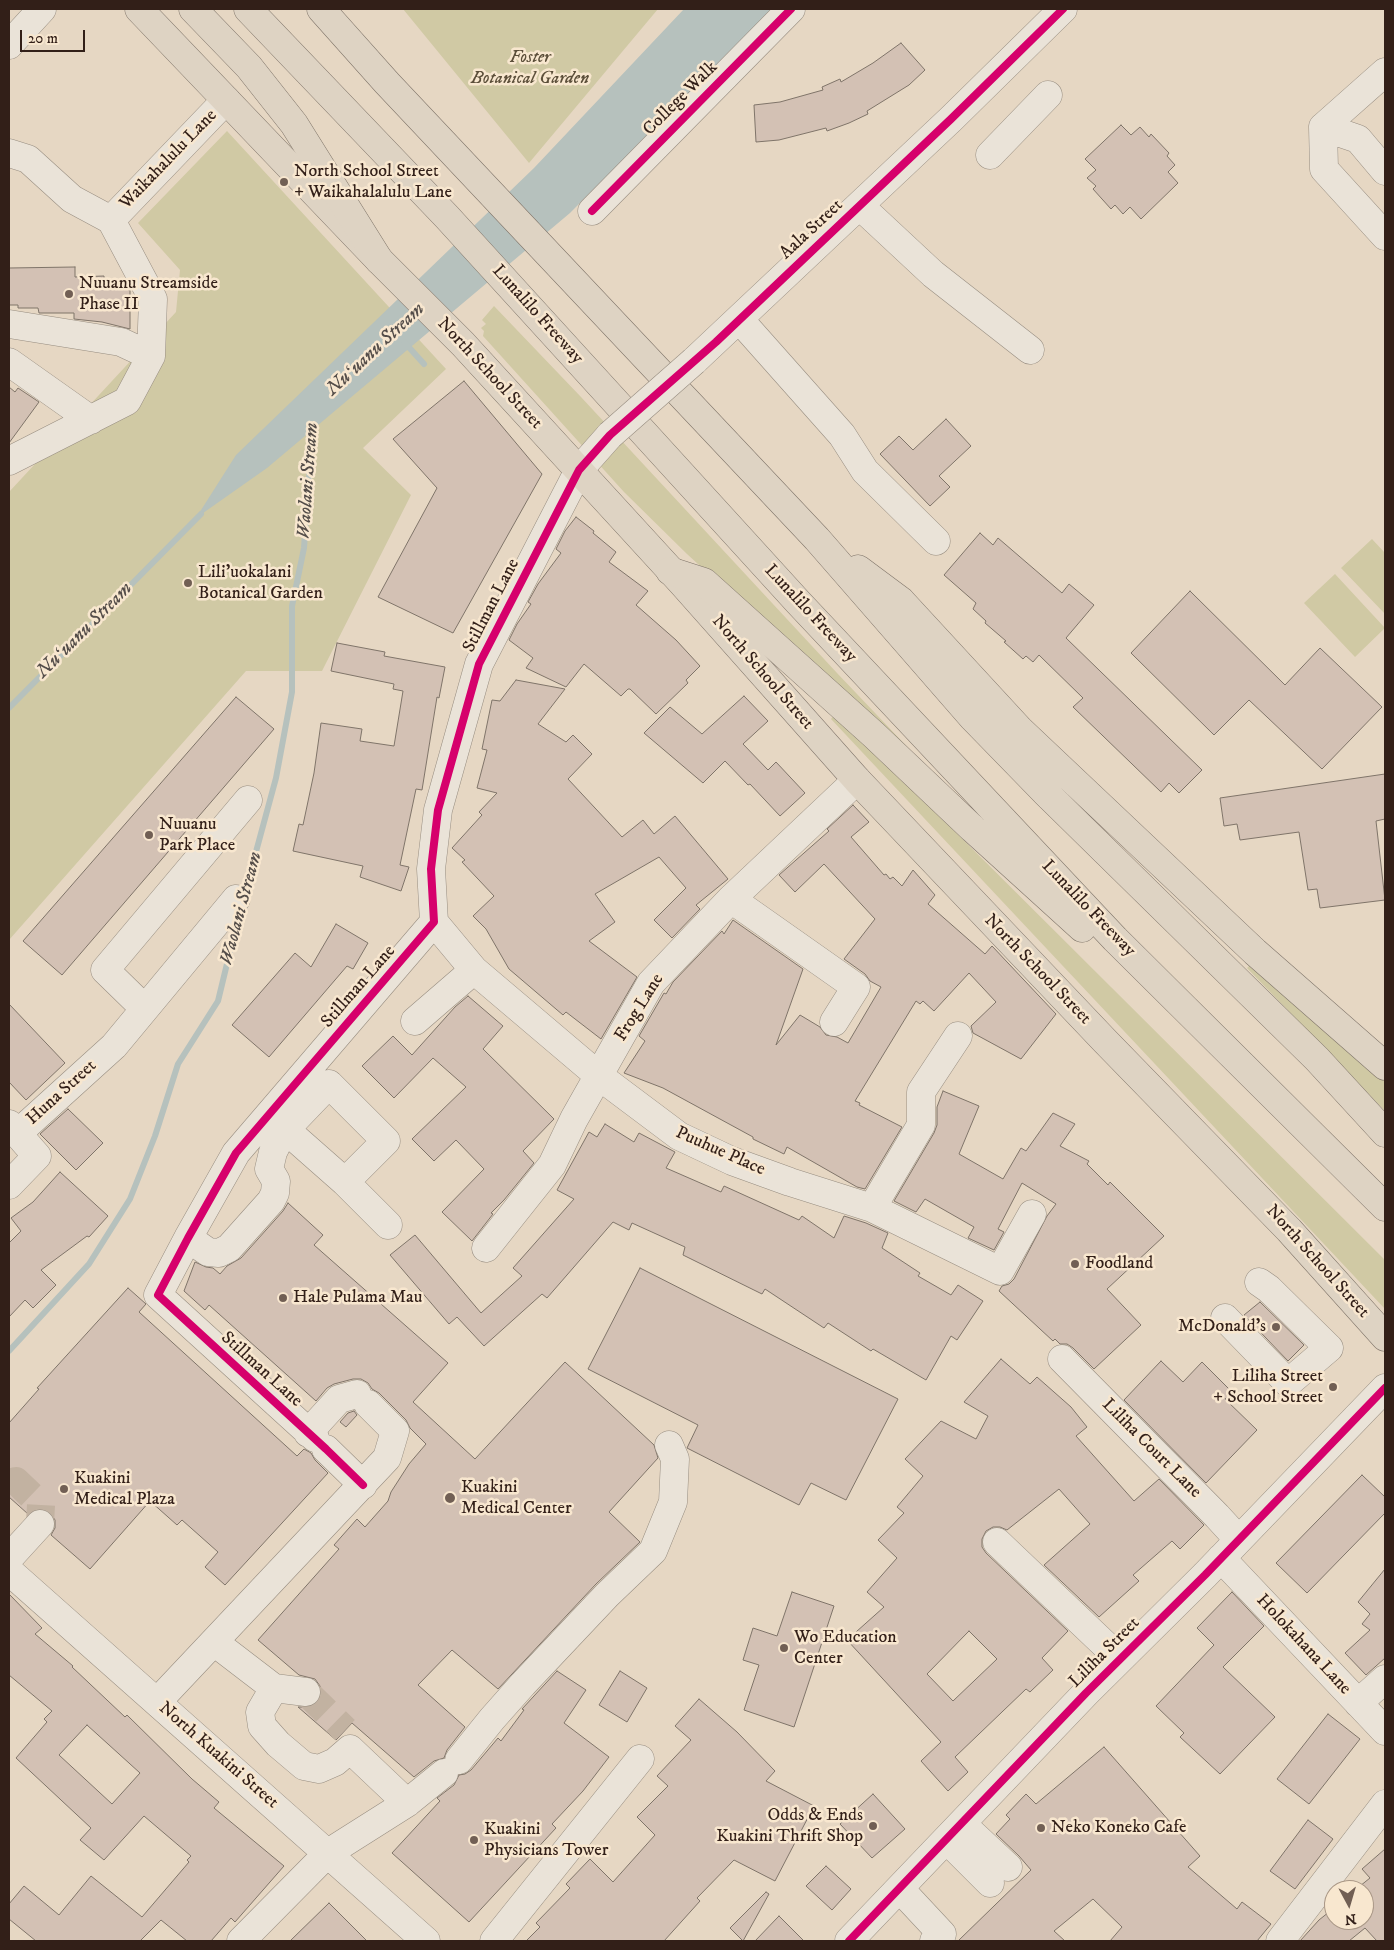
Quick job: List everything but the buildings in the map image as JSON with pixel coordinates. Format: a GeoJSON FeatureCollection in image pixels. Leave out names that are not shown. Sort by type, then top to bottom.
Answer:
{"type":"FeatureCollection","features":[{"type":"Feature","properties":{"kind":"main road","name":"North School Street"},"geometry":{"type":"LineString","coordinates":[[139,9],[383,264],[463,344],[670,570],[857,780],[1105,1041],[1289,1230],[1385,1336]]}},
{"type":"Feature","properties":{"kind":"main road"},"geometry":{"type":"LineString","coordinates":[[193,9],[249,67],[294,124],[383,264]]}},
{"type":"Feature","properties":{"kind":"main road","name":"Lunalilo Freeway"},"geometry":{"type":"LineString","coordinates":[[248,9],[447,217],[798,602],[1115,939],[1385,1208]]}},
{"type":"Feature","properties":{"kind":"main road"},"geometry":{"type":"LineString","coordinates":[[321,9],[387,83],[556,264],[817,539],[973,718],[1046,793],[1316,1059],[1385,1133]]}},
{"type":"Feature","properties":{"kind":"main road"},"geometry":{"type":"LineString","coordinates":[[817,539],[840,554],[901,602],[1020,730],[1255,952],[1385,1066]]}},
{"type":"Feature","properties":{"kind":"main road"},"geometry":{"type":"LineString","coordinates":[[670,570],[704,582],[874,735],[973,829],[1327,1149]]}},
{"type":"Feature","properties":{"kind":"street"},"geometry":{"type":"LineString","coordinates":[[9,45],[42,9]]}},
{"type":"Feature","properties":{"kind":"street","name":"College Walk"},"geometry":{"type":"LineString","coordinates":[[592,210],[791,9]]}},
{"type":"Feature","properties":{"kind":"street","name":"Aala Street"},"geometry":{"type":"LineString","coordinates":[[578,470],[610,436],[739,320],[951,120],[1063,9]]}},
{"type":"Feature","properties":{"kind":"street"},"geometry":{"type":"LineString","coordinates":[[1323,126],[1385,72]]}},
{"type":"Feature","properties":{"kind":"street"},"geometry":{"type":"LineString","coordinates":[[990,155],[1048,95]]}},
{"type":"Feature","properties":{"kind":"street","name":"Waikahalulu Lane"},"geometry":{"type":"LineString","coordinates":[[9,461],[127,401],[151,356],[153,299],[111,220],[226,100]]}},
{"type":"Feature","properties":{"kind":"street"},"geometry":{"type":"LineString","coordinates":[[1323,126],[1358,139],[1385,170]]}},
{"type":"Feature","properties":{"kind":"street"},"geometry":{"type":"LineString","coordinates":[[1323,126],[1324,169],[1385,236]]}},
{"type":"Feature","properties":{"kind":"street"},"geometry":{"type":"LineString","coordinates":[[9,153],[28,159],[72,199],[111,220]]}},
{"type":"Feature","properties":{"kind":"street"},"geometry":{"type":"LineString","coordinates":[[860,206],[933,274],[1030,350]]}},
{"type":"Feature","properties":{"kind":"street"},"geometry":{"type":"LineString","coordinates":[[739,320],[842,435],[865,471],[936,541]]}},
{"type":"Feature","properties":{"kind":"street"},"geometry":{"type":"LineString","coordinates":[[9,324],[121,342],[151,356]]}},
{"type":"Feature","properties":{"kind":"street"},"geometry":{"type":"LineString","coordinates":[[9,362],[91,420]]}},
{"type":"Feature","properties":{"kind":"street","name":"Stillman Lane"},"geometry":{"type":"LineString","coordinates":[[363,1484],[158,1295],[236,1153],[434,922],[431,869],[438,810],[479,664],[578,470]]}},
{"type":"Feature","properties":{"kind":"street","name":"Frog Lane"},"geometry":{"type":"LineString","coordinates":[[486,1248],[552,1165],[574,1119],[651,982],[731,899],[857,780]]}},
{"type":"Feature","properties":{"kind":"street"},"geometry":{"type":"LineString","coordinates":[[144,1008],[105,970],[248,800]]}},
{"type":"Feature","properties":{"kind":"street","name":"Huna Street"},"geometry":{"type":"LineString","coordinates":[[9,1185],[37,1156],[14,1129],[114,1046],[236,899]]}},
{"type":"Feature","properties":{"kind":"street"},"geometry":{"type":"LineString","coordinates":[[731,899],[856,987],[834,1022]]}},
{"type":"Feature","properties":{"kind":"street","name":"Puuhue Place"},"geometry":{"type":"LineString","coordinates":[[434,922],[474,970],[599,1076],[679,1136],[732,1161],[872,1208],[1000,1271],[1032,1214]]}},
{"type":"Feature","properties":{"kind":"street"},"geometry":{"type":"LineString","coordinates":[[416,1021],[474,970]]}},
{"type":"Feature","properties":{"kind":"street"},"geometry":{"type":"LineString","coordinates":[[872,1208],[921,1126],[921,1092],[958,1036]]}},
{"type":"Feature","properties":{"kind":"street"},"geometry":{"type":"LineString","coordinates":[[269,1169],[273,1152],[286,1130],[329,1084],[386,1141],[344,1182]]}},
{"type":"Feature","properties":{"kind":"street"},"geometry":{"type":"LineString","coordinates":[[286,1130],[388,1225]]}},
{"type":"Feature","properties":{"kind":"street"},"geometry":{"type":"LineString","coordinates":[[188,1238],[208,1252],[219,1253],[229,1248],[271,1201],[275,1193],[276,1181],[269,1169],[236,1153]]}},
{"type":"Feature","properties":{"kind":"street"},"geometry":{"type":"LineString","coordinates":[[1225,1318],[1288,1383],[1329,1348],[1269,1289],[1259,1282]]}},
{"type":"Feature","properties":{"kind":"street","name":"Liliha Court Lane"},"geometry":{"type":"LineString","coordinates":[[1062,1360],[1217,1516],[1230,1548]]}},
{"type":"Feature","properties":{"kind":"street","name":"Liliha Street"},"geometry":{"type":"LineString","coordinates":[[849,1941],[1120,1659],[1385,1388]]}},
{"type":"Feature","properties":{"kind":"street"},"geometry":{"type":"LineString","coordinates":[[157,1702],[387,1458],[395,1431],[362,1399],[339,1399],[316,1440]]}},
{"type":"Feature","properties":{"kind":"street"},"geometry":{"type":"LineString","coordinates":[[241,1941],[328,1853],[407,1803],[452,1767],[523,1684],[607,1595],[653,1551],[673,1502],[675,1459],[669,1445]]}},
{"type":"Feature","properties":{"kind":"street"},"geometry":{"type":"LineString","coordinates":[[9,1558],[40,1524]]}},
{"type":"Feature","properties":{"kind":"street"},"geometry":{"type":"LineString","coordinates":[[997,1542],[1120,1659]]}},
{"type":"Feature","properties":{"kind":"street","name":"Holokahana Lane"},"geometry":{"type":"LineString","coordinates":[[1230,1548],[1358,1703],[1385,1731]]}},
{"type":"Feature","properties":{"kind":"street","name":"North Kuakini Street"},"geometry":{"type":"LineString","coordinates":[[9,1571],[426,1941]]}},
{"type":"Feature","properties":{"kind":"street"},"geometry":{"type":"LineString","coordinates":[[214,1642],[274,1688],[306,1692]]}},
{"type":"Feature","properties":{"kind":"street"},"geometry":{"type":"LineString","coordinates":[[1358,1703],[1385,1679]]}},
{"type":"Feature","properties":{"kind":"street"},"geometry":{"type":"LineString","coordinates":[[274,1688],[260,1712],[262,1726],[278,1744],[304,1766],[319,1769],[335,1762],[348,1740],[407,1803]]}},
{"type":"Feature","properties":{"kind":"street"},"geometry":{"type":"LineString","coordinates":[[494,1941],[640,1759]]}},
{"type":"Feature","properties":{"kind":"street"},"geometry":{"type":"LineString","coordinates":[[1280,1941],[1385,1804]]}},
{"type":"Feature","properties":{"kind":"street"},"geometry":{"type":"LineString","coordinates":[[955,1832],[999,1875]]}},
{"type":"Feature","properties":{"kind":"street"},"geometry":{"type":"LineString","coordinates":[[900,1889],[942,1934],[934,1941]]}},
{"type":"Feature","properties":{"kind":"green space","name":"Foster Botanical Garden"},"geometry":{"type":"Polygon","coordinates":[[[403,9],[658,9],[529,163],[403,9]]]}},
{"type":"Feature","properties":{"kind":"green space","name":"Lili'uokalani Botanical Garden"},"geometry":{"type":"Polygon","coordinates":[[[227,131],[446,369],[363,448],[411,495],[322,671],[246,671],[9,940],[9,492],[176,312],[180,270],[138,223],[227,131]]]}},
{"type":"Feature","properties":{"kind":"green space"},"geometry":{"type":"Polygon","coordinates":[[[494,306],[972,815],[687,554],[624,492],[483,336],[484,331],[481,328],[486,324],[482,320],[494,306]]]}},
{"type":"Feature","properties":{"kind":"green space"},"geometry":{"type":"Polygon","coordinates":[[[1372,539],[1385,553],[1385,614],[1341,568],[1372,539]]]}},
{"type":"Feature","properties":{"kind":"green space"},"geometry":{"type":"Polygon","coordinates":[[[1335,574],[1385,628],[1355,657],[1304,603],[1335,574]]]}},
{"type":"Feature","properties":{"kind":"green space"},"geometry":{"type":"Polygon","coordinates":[[[836,713],[1385,1260],[1385,1309],[831,719],[836,713]]]}},
{"type":"Feature","properties":{"kind":"green space"},"geometry":{"type":"Polygon","coordinates":[[[1250,965],[1385,1081],[1385,1111],[1247,968],[1250,965]]]}},
{"type":"Feature","properties":{"kind":"water"},"geometry":{"type":"Polygon","coordinates":[[[684,9],[773,9],[570,213],[267,468],[196,518],[236,455],[534,168],[684,9]]]}},
{"type":"Feature","properties":{"kind":"waterway"},"geometry":{"type":"LineString","coordinates":[[405,343],[424,364]]}},
{"type":"Feature","properties":{"kind":"waterway","name":"Waolani Stream"},"geometry":{"type":"LineString","coordinates":[[244,896],[276,778],[292,692],[292,606],[304,548],[313,423]]}},
{"type":"Feature","properties":{"kind":"waterway","name":"Nuʻuanu Stream"},"geometry":{"type":"LineString","coordinates":[[9,708],[201,514]]}},
{"type":"Feature","properties":{"kind":"waterway","name":"Waolani Stream"},"geometry":{"type":"LineString","coordinates":[[9,1351],[89,1264],[130,1199],[155,1136],[178,1064],[218,1001],[240,910]]}},
{"type":"Feature","properties":{"kind":"tunnel"},"geometry":{"type":"LineString","coordinates":[[9,1483],[16,1481],[41,1505],[40,1524]]}},
{"type":"Feature","properties":{"kind":"tunnel"},"geometry":{"type":"LineString","coordinates":[[306,1692],[345,1730]]}},
{"type":"Feature","properties":{"kind":"cycle path"},"geometry":{"type":"LineString","coordinates":[[592,211],[791,9]]}},
{"type":"Feature","properties":{"kind":"cycle path"},"geometry":{"type":"LineString","coordinates":[[363,1485],[158,1295],[236,1153],[434,922],[431,869],[438,810],[479,664],[579,470],[610,435],[716,342],[951,119],[1063,9]]}},
{"type":"Feature","properties":{"kind":"cycle path"},"geometry":{"type":"LineString","coordinates":[[849,1941],[1086,1693],[1205,1575],[1385,1388]]}},
{"type":"Feature","properties":{"kind":"place","name":"North School Street + Waikahalalulu Lane"},"geometry":{"type":"Point","coordinates":[284,182]}},
{"type":"Feature","properties":{"kind":"place","name":"Nuuanu Streamside Phase II"},"geometry":{"type":"Point","coordinates":[69,294]}},
{"type":"Feature","properties":{"kind":"place","name":"Lili'uokalani Botanical Garden"},"geometry":{"type":"Point","coordinates":[188,583]}},
{"type":"Feature","properties":{"kind":"place","name":"Nuuanu Park Place"},"geometry":{"type":"Point","coordinates":[149,835]}},
{"type":"Feature","properties":{"kind":"place","name":"Foodland"},"geometry":{"type":"Point","coordinates":[1075,1264]}},
{"type":"Feature","properties":{"kind":"place","name":"Hale Pulama Mau"},"geometry":{"type":"Point","coordinates":[283,1298]}},
{"type":"Feature","properties":{"kind":"place","name":"McDonald's"},"geometry":{"type":"Point","coordinates":[1276,1327]}},
{"type":"Feature","properties":{"kind":"place","name":"Liliha Street + School Street"},"geometry":{"type":"Point","coordinates":[1333,1387]}},
{"type":"Feature","properties":{"kind":"place","name":"Kuakini Medical Plaza"},"geometry":{"type":"Point","coordinates":[64,1489]}},
{"type":"Feature","properties":{"kind":"place","name":"Kuakini Medical Center"},"geometry":{"type":"Point","coordinates":[450,1498]}},
{"type":"Feature","properties":{"kind":"place","name":"Wo Education Center"},"geometry":{"type":"Point","coordinates":[784,1648]}},
{"type":"Feature","properties":{"kind":"place","name":"Odds & Ends Kuakini Thrift Shop"},"geometry":{"type":"Point","coordinates":[873,1826]}},
{"type":"Feature","properties":{"kind":"place","name":"Neko Koneko Cafe"},"geometry":{"type":"Point","coordinates":[1041,1828]}},
{"type":"Feature","properties":{"kind":"place","name":"Kuakini Physicians Tower"},"geometry":{"type":"Point","coordinates":[474,1840]}}]}
